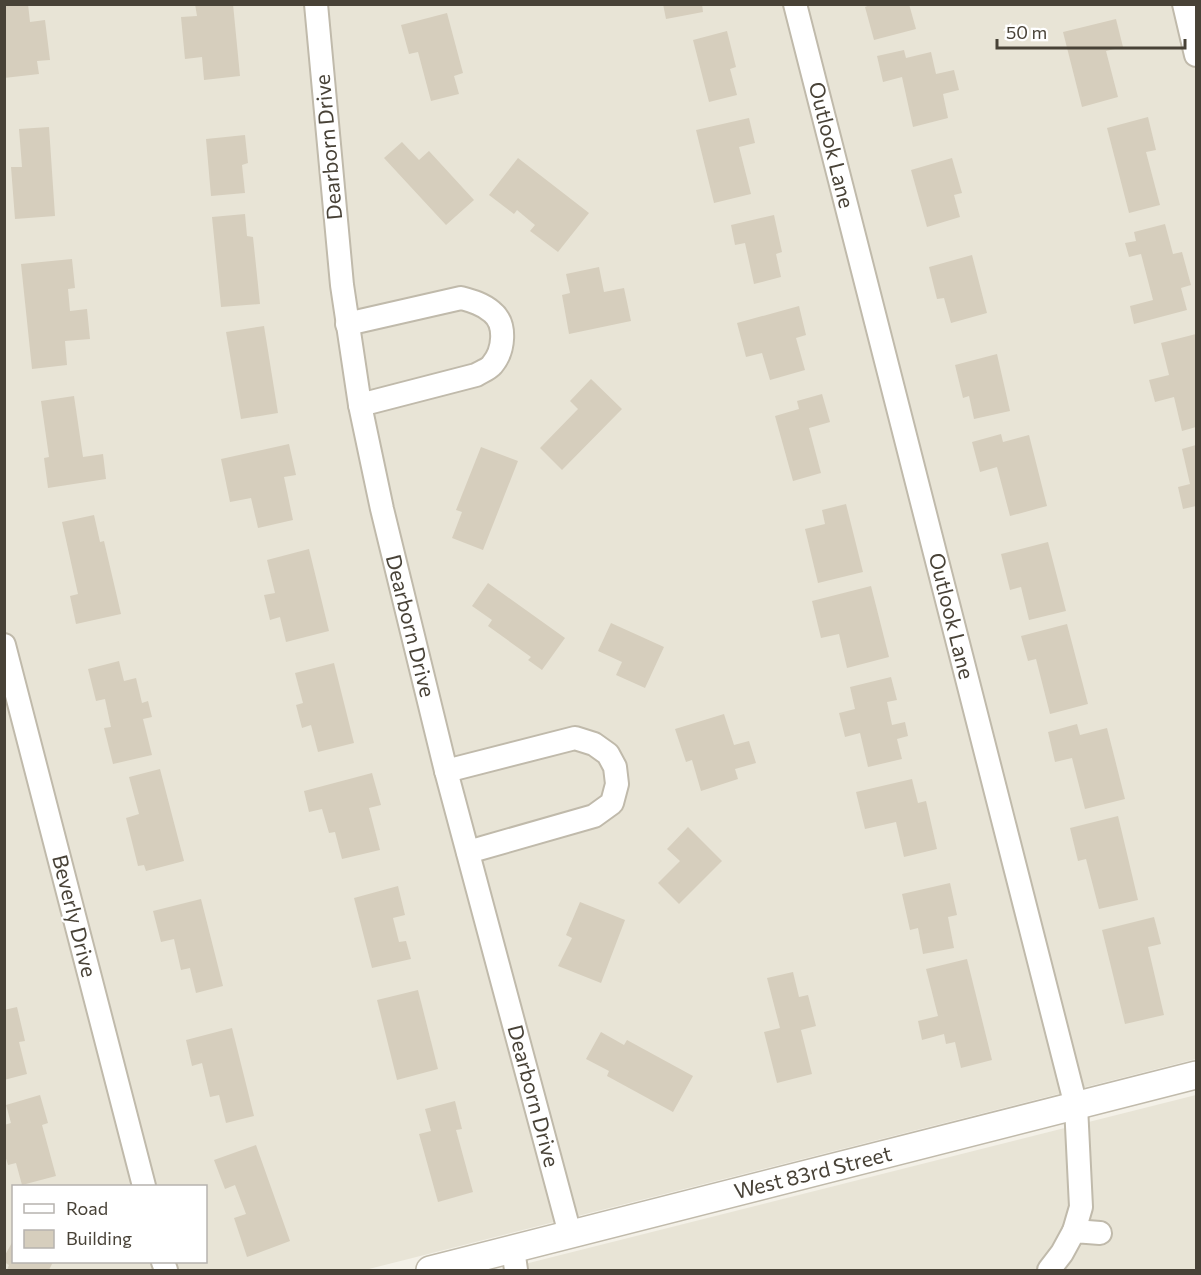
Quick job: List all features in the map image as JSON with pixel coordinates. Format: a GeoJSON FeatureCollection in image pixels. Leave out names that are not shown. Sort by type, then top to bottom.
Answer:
{"type":"FeatureCollection","features":[{"type":"Feature","properties":{"kind":"street","name":"Dearborn Drive"},"geometry":{"type":"LineString","coordinates":[[316,4],[334,210],[347,324],[360,405],[382,509],[446,771],[570,1234]]}},
{"type":"Feature","properties":{"kind":"street","name":"Outlook Lane"},"geometry":{"type":"LineString","coordinates":[[795,4],[1076,1106],[1081,1207],[1074,1231],[1049,1270]]}},
{"type":"Feature","properties":{"kind":"street"},"geometry":{"type":"LineString","coordinates":[[1184,4],[1197,55]]}},
{"type":"Feature","properties":{"kind":"street"},"geometry":{"type":"LineString","coordinates":[[347,324],[461,298],[478,303],[494,313],[501,330],[502,346],[492,365],[476,375],[360,405]]}},
{"type":"Feature","properties":{"kind":"street","name":"Beverly Drive"},"geometry":{"type":"LineString","coordinates":[[4,645],[144,1185]]}},
{"type":"Feature","properties":{"kind":"street"},"geometry":{"type":"LineString","coordinates":[[446,771],[575,738],[594,744],[608,754],[615,767],[617,784],[612,802],[594,816],[468,852]]}},
{"type":"Feature","properties":{"kind":"street","name":"West 83rd Street"},"geometry":{"type":"LineString","coordinates":[[430,1270],[515,1260],[570,1234],[1197,1075]]}},
{"type":"Feature","properties":{"kind":"street"},"geometry":{"type":"LineString","coordinates":[[1074,1231],[1100,1233]]}},
{"type":"Feature","properties":{"kind":"shaded area"},"geometry":{"type":"Polygon","coordinates":[[[5,5],[1196,5],[1196,1059],[365,1270],[5,1270],[5,5]]]}},
{"type":"Feature","properties":{"kind":"shaded area"},"geometry":{"type":"Polygon","coordinates":[[[1196,1095],[1196,1270],[501,1270],[1196,1095]]]}},
{"type":"Feature","properties":{"kind":"building"},"geometry":{"type":"Polygon","coordinates":[[[4,4],[28,4],[30,22],[45,20],[50,60],[37,61],[39,74],[4,78],[4,4]]]}},
{"type":"Feature","properties":{"kind":"building"},"geometry":{"type":"Polygon","coordinates":[[[195,4],[233,4],[240,76],[204,80],[202,57],[185,59],[181,17],[197,16],[195,4]]]}},
{"type":"Feature","properties":{"kind":"building"},"geometry":{"type":"Polygon","coordinates":[[[663,4],[702,4],[703,12],[666,19],[663,4]]]}},
{"type":"Feature","properties":{"kind":"building"},"geometry":{"type":"Polygon","coordinates":[[[872,4],[909,4],[916,29],[874,40],[865,7],[872,4]]]}},
{"type":"Feature","properties":{"kind":"building"},"geometry":{"type":"Polygon","coordinates":[[[447,13],[463,73],[454,76],[459,94],[431,101],[418,52],[409,54],[401,25],[447,13]]]}},
{"type":"Feature","properties":{"kind":"building"},"geometry":{"type":"Polygon","coordinates":[[[1116,19],[1123,47],[1106,51],[1118,97],[1082,107],[1063,32],[1116,19]]]}},
{"type":"Feature","properties":{"kind":"building"},"geometry":{"type":"Polygon","coordinates":[[[727,31],[736,67],[730,69],[737,95],[709,102],[693,40],[727,31]]]}},
{"type":"Feature","properties":{"kind":"building"},"geometry":{"type":"Polygon","coordinates":[[[904,50],[906,58],[931,52],[936,74],[954,70],[959,90],[943,94],[948,118],[913,127],[902,77],[883,82],[877,56],[904,50]]]}},
{"type":"Feature","properties":{"kind":"building"},"geometry":{"type":"Polygon","coordinates":[[[1148,117],[1156,150],[1146,152],[1160,205],[1129,213],[1107,128],[1148,117]]]}},
{"type":"Feature","properties":{"kind":"building"},"geometry":{"type":"Polygon","coordinates":[[[749,118],[755,143],[739,147],[751,194],[714,203],[696,130],[749,118]]]}},
{"type":"Feature","properties":{"kind":"building"},"geometry":{"type":"Polygon","coordinates":[[[49,127],[55,216],[15,219],[11,167],[22,167],[19,129],[49,127]]]}},
{"type":"Feature","properties":{"kind":"building"},"geometry":{"type":"Polygon","coordinates":[[[245,135],[248,163],[242,165],[245,193],[211,196],[206,139],[245,135]]]}},
{"type":"Feature","properties":{"kind":"building"},"geometry":{"type":"Polygon","coordinates":[[[402,142],[419,160],[429,151],[474,200],[446,225],[384,158],[402,142]]]}},
{"type":"Feature","properties":{"kind":"building"},"geometry":{"type":"Polygon","coordinates":[[[518,158],[589,213],[558,252],[530,231],[535,225],[517,210],[514,214],[489,195],[518,158]]]}},
{"type":"Feature","properties":{"kind":"building"},"geometry":{"type":"Polygon","coordinates":[[[952,158],[962,193],[954,195],[960,217],[927,227],[911,170],[952,158]]]}},
{"type":"Feature","properties":{"kind":"building"},"geometry":{"type":"Polygon","coordinates":[[[245,214],[247,236],[253,237],[260,304],[221,307],[212,217],[245,214]]]}},
{"type":"Feature","properties":{"kind":"building"},"geometry":{"type":"Polygon","coordinates":[[[774,215],[782,252],[776,254],[781,277],[754,284],[745,243],[735,245],[731,225],[774,215]]]}},
{"type":"Feature","properties":{"kind":"building"},"geometry":{"type":"Polygon","coordinates":[[[1165,224],[1173,254],[1182,252],[1191,285],[1181,288],[1187,310],[1134,324],[1130,306],[1153,300],[1141,254],[1129,257],[1125,243],[1136,241],[1134,232],[1165,224]]]}},
{"type":"Feature","properties":{"kind":"building"},"geometry":{"type":"Polygon","coordinates":[[[972,255],[987,313],[951,323],[944,298],[937,299],[929,267],[972,255]]]}},
{"type":"Feature","properties":{"kind":"building"},"geometry":{"type":"Polygon","coordinates":[[[72,259],[75,288],[68,289],[70,311],[87,309],[90,339],[65,341],[67,365],[32,369],[21,264],[72,259]]]}},
{"type":"Feature","properties":{"kind":"building"},"geometry":{"type":"Polygon","coordinates":[[[599,267],[604,292],[624,288],[631,321],[569,334],[562,295],[570,293],[566,274],[599,267]]]}},
{"type":"Feature","properties":{"kind":"building"},"geometry":{"type":"Polygon","coordinates":[[[799,306],[806,335],[796,338],[805,370],[770,380],[762,353],[746,357],[737,323],[799,306]]]}},
{"type":"Feature","properties":{"kind":"building"},"geometry":{"type":"Polygon","coordinates":[[[264,326],[278,413],[241,419],[226,332],[264,326]]]}},
{"type":"Feature","properties":{"kind":"building"},"geometry":{"type":"Polygon","coordinates":[[[1196,334],[1196,427],[1182,431],[1174,397],[1155,402],[1149,380],[1169,375],[1161,343],[1196,334]]]}},
{"type":"Feature","properties":{"kind":"building"},"geometry":{"type":"Polygon","coordinates":[[[997,354],[1010,411],[974,419],[969,396],[963,398],[955,365],[997,354]]]}},
{"type":"Feature","properties":{"kind":"building"},"geometry":{"type":"Polygon","coordinates":[[[591,379],[622,409],[562,470],[540,448],[578,409],[570,401],[591,379]]]}},
{"type":"Feature","properties":{"kind":"building"},"geometry":{"type":"Polygon","coordinates":[[[822,394],[830,422],[809,428],[821,473],[793,481],[775,416],[799,409],[797,401],[822,394]]]}},
{"type":"Feature","properties":{"kind":"building"},"geometry":{"type":"Polygon","coordinates":[[[74,396],[83,457],[103,454],[106,479],[48,488],[44,458],[49,457],[41,401],[74,396]]]}},
{"type":"Feature","properties":{"kind":"building"},"geometry":{"type":"Polygon","coordinates":[[[1001,434],[1003,442],[1029,435],[1047,506],[1010,516],[997,467],[980,472],[972,442],[1001,434]]]}},
{"type":"Feature","properties":{"kind":"building"},"geometry":{"type":"Polygon","coordinates":[[[289,444],[296,475],[284,477],[293,520],[258,528],[251,498],[230,502],[221,459],[289,444]]]}},
{"type":"Feature","properties":{"kind":"building"},"geometry":{"type":"Polygon","coordinates":[[[1196,445],[1196,506],[1183,509],[1178,487],[1190,484],[1182,449],[1196,445]]]}},
{"type":"Feature","properties":{"kind":"building"},"geometry":{"type":"Polygon","coordinates":[[[481,447],[518,461],[483,550],[452,538],[462,512],[456,510],[481,447]]]}},
{"type":"Feature","properties":{"kind":"building"},"geometry":{"type":"Polygon","coordinates":[[[846,504],[863,572],[818,583],[805,529],[825,524],[822,510],[846,504]]]}},
{"type":"Feature","properties":{"kind":"building"},"geometry":{"type":"Polygon","coordinates":[[[94,515],[100,542],[104,541],[121,614],[76,624],[70,596],[78,594],[62,522],[94,515]]]}},
{"type":"Feature","properties":{"kind":"building"},"geometry":{"type":"Polygon","coordinates":[[[1048,542],[1066,611],[1029,620],[1021,587],[1010,590],[1001,554],[1048,542]]]}},
{"type":"Feature","properties":{"kind":"building"},"geometry":{"type":"Polygon","coordinates":[[[309,549],[329,631],[286,642],[280,617],[270,620],[264,595],[275,593],[267,560],[309,549]]]}},
{"type":"Feature","properties":{"kind":"building"},"geometry":{"type":"Polygon","coordinates":[[[488,583],[565,638],[542,670],[528,660],[531,657],[488,626],[492,620],[472,606],[488,583]]]}},
{"type":"Feature","properties":{"kind":"building"},"geometry":{"type":"Polygon","coordinates":[[[871,586],[889,657],[847,668],[839,634],[821,638],[812,601],[871,586]]]}},
{"type":"Feature","properties":{"kind":"building"},"geometry":{"type":"Polygon","coordinates":[[[611,623],[664,647],[645,688],[616,675],[622,662],[598,651],[611,623]]]}},
{"type":"Feature","properties":{"kind":"building"},"geometry":{"type":"Polygon","coordinates":[[[1067,624],[1088,704],[1050,714],[1036,659],[1028,661],[1021,636],[1067,624]]]}},
{"type":"Feature","properties":{"kind":"building"},"geometry":{"type":"Polygon","coordinates":[[[119,661],[124,681],[136,678],[142,703],[148,701],[152,717],[143,719],[152,755],[113,764],[104,728],[111,727],[105,699],[96,701],[88,669],[119,661]]]}},
{"type":"Feature","properties":{"kind":"building"},"geometry":{"type":"Polygon","coordinates":[[[334,663],[354,743],[318,752],[311,725],[302,728],[296,705],[303,703],[295,673],[334,663]]]}},
{"type":"Feature","properties":{"kind":"building"},"geometry":{"type":"Polygon","coordinates":[[[891,677],[897,700],[887,702],[892,725],[905,722],[908,736],[897,739],[902,759],[868,767],[860,733],[845,737],[839,713],[855,709],[850,687],[891,677]]]}},
{"type":"Feature","properties":{"kind":"building"},"geometry":{"type":"Polygon","coordinates":[[[724,714],[734,745],[749,741],[756,763],[735,769],[738,779],[701,791],[692,760],[686,762],[675,729],[724,714]]]}},
{"type":"Feature","properties":{"kind":"building"},"geometry":{"type":"Polygon","coordinates":[[[1077,724],[1080,735],[1107,728],[1125,799],[1085,809],[1072,758],[1055,762],[1048,732],[1077,724]]]}},
{"type":"Feature","properties":{"kind":"building"},"geometry":{"type":"Polygon","coordinates":[[[160,769],[184,861],[146,871],[144,865],[138,866],[126,818],[139,814],[129,777],[160,769]]]}},
{"type":"Feature","properties":{"kind":"building"},"geometry":{"type":"Polygon","coordinates":[[[372,773],[381,805],[369,808],[380,850],[342,859],[335,832],[329,833],[322,809],[309,812],[304,791],[372,773]]]}},
{"type":"Feature","properties":{"kind":"building"},"geometry":{"type":"Polygon","coordinates":[[[912,779],[918,803],[926,801],[937,849],[904,857],[896,822],[865,829],[856,792],[912,779]]]}},
{"type":"Feature","properties":{"kind":"building"},"geometry":{"type":"Polygon","coordinates":[[[1118,816],[1138,900],[1099,909],[1086,859],[1078,861],[1070,828],[1118,816]]]}},
{"type":"Feature","properties":{"kind":"building"},"geometry":{"type":"Polygon","coordinates":[[[688,827],[722,861],[679,904],[658,883],[680,861],[667,849],[688,827]]]}},
{"type":"Feature","properties":{"kind":"building"},"geometry":{"type":"Polygon","coordinates":[[[950,883],[957,915],[948,917],[954,948],[923,954],[918,928],[910,930],[902,894],[950,883]]]}},
{"type":"Feature","properties":{"kind":"building"},"geometry":{"type":"Polygon","coordinates":[[[398,886],[405,915],[393,918],[399,942],[406,941],[411,959],[372,968],[354,898],[398,886]]]}},
{"type":"Feature","properties":{"kind":"building"},"geometry":{"type":"Polygon","coordinates":[[[201,899],[223,986],[196,993],[190,968],[181,970],[174,939],[161,942],[153,911],[201,899]]]}},
{"type":"Feature","properties":{"kind":"building"},"geometry":{"type":"Polygon","coordinates":[[[580,902],[625,920],[601,983],[558,966],[572,938],[566,935],[580,902]]]}},
{"type":"Feature","properties":{"kind":"building"},"geometry":{"type":"Polygon","coordinates":[[[1154,917],[1161,944],[1148,947],[1164,1015],[1125,1024],[1102,930],[1154,917]]]}},
{"type":"Feature","properties":{"kind":"building"},"geometry":{"type":"Polygon","coordinates":[[[967,959],[992,1060],[961,1068],[955,1042],[946,1044],[944,1034],[922,1040],[918,1021],[938,1016],[926,969],[967,959]]]}},
{"type":"Feature","properties":{"kind":"building"},"geometry":{"type":"Polygon","coordinates":[[[793,972],[799,997],[808,995],[816,1026],[801,1030],[812,1074],[777,1083],[764,1032],[780,1028],[767,978],[793,972]]]}},
{"type":"Feature","properties":{"kind":"building"},"geometry":{"type":"Polygon","coordinates":[[[418,990],[438,1069],[397,1080],[377,1000],[418,990]]]}},
{"type":"Feature","properties":{"kind":"building"},"geometry":{"type":"Polygon","coordinates":[[[17,1007],[25,1041],[19,1042],[27,1074],[4,1080],[4,1010],[17,1007]]]}},
{"type":"Feature","properties":{"kind":"building"},"geometry":{"type":"Polygon","coordinates":[[[232,1028],[254,1116],[226,1123],[219,1095],[210,1097],[202,1063],[192,1066],[186,1040],[232,1028]]]}},
{"type":"Feature","properties":{"kind":"building"},"geometry":{"type":"Polygon","coordinates":[[[601,1032],[624,1045],[627,1040],[693,1076],[673,1112],[607,1076],[609,1071],[586,1059],[601,1032]]]}},
{"type":"Feature","properties":{"kind":"building"},"geometry":{"type":"Polygon","coordinates":[[[40,1095],[48,1123],[42,1125],[56,1176],[22,1185],[16,1163],[8,1165],[4,1152],[4,1125],[11,1123],[6,1105],[40,1095]]]}},
{"type":"Feature","properties":{"kind":"building"},"geometry":{"type":"Polygon","coordinates":[[[455,1101],[462,1129],[456,1130],[473,1192],[438,1202],[419,1134],[431,1131],[425,1109],[455,1101]]]}},
{"type":"Feature","properties":{"kind":"building"},"geometry":{"type":"Polygon","coordinates":[[[256,1145],[290,1241],[247,1257],[234,1218],[246,1214],[235,1185],[225,1189],[214,1160],[256,1145]]]}},
{"type":"Feature","properties":{"kind":"building"},"geometry":{"type":"Polygon","coordinates":[[[12,1243],[12,1263],[52,1263],[49,1270],[7,1270],[9,1265],[4,1262],[4,1257],[12,1243]]]}}]}
